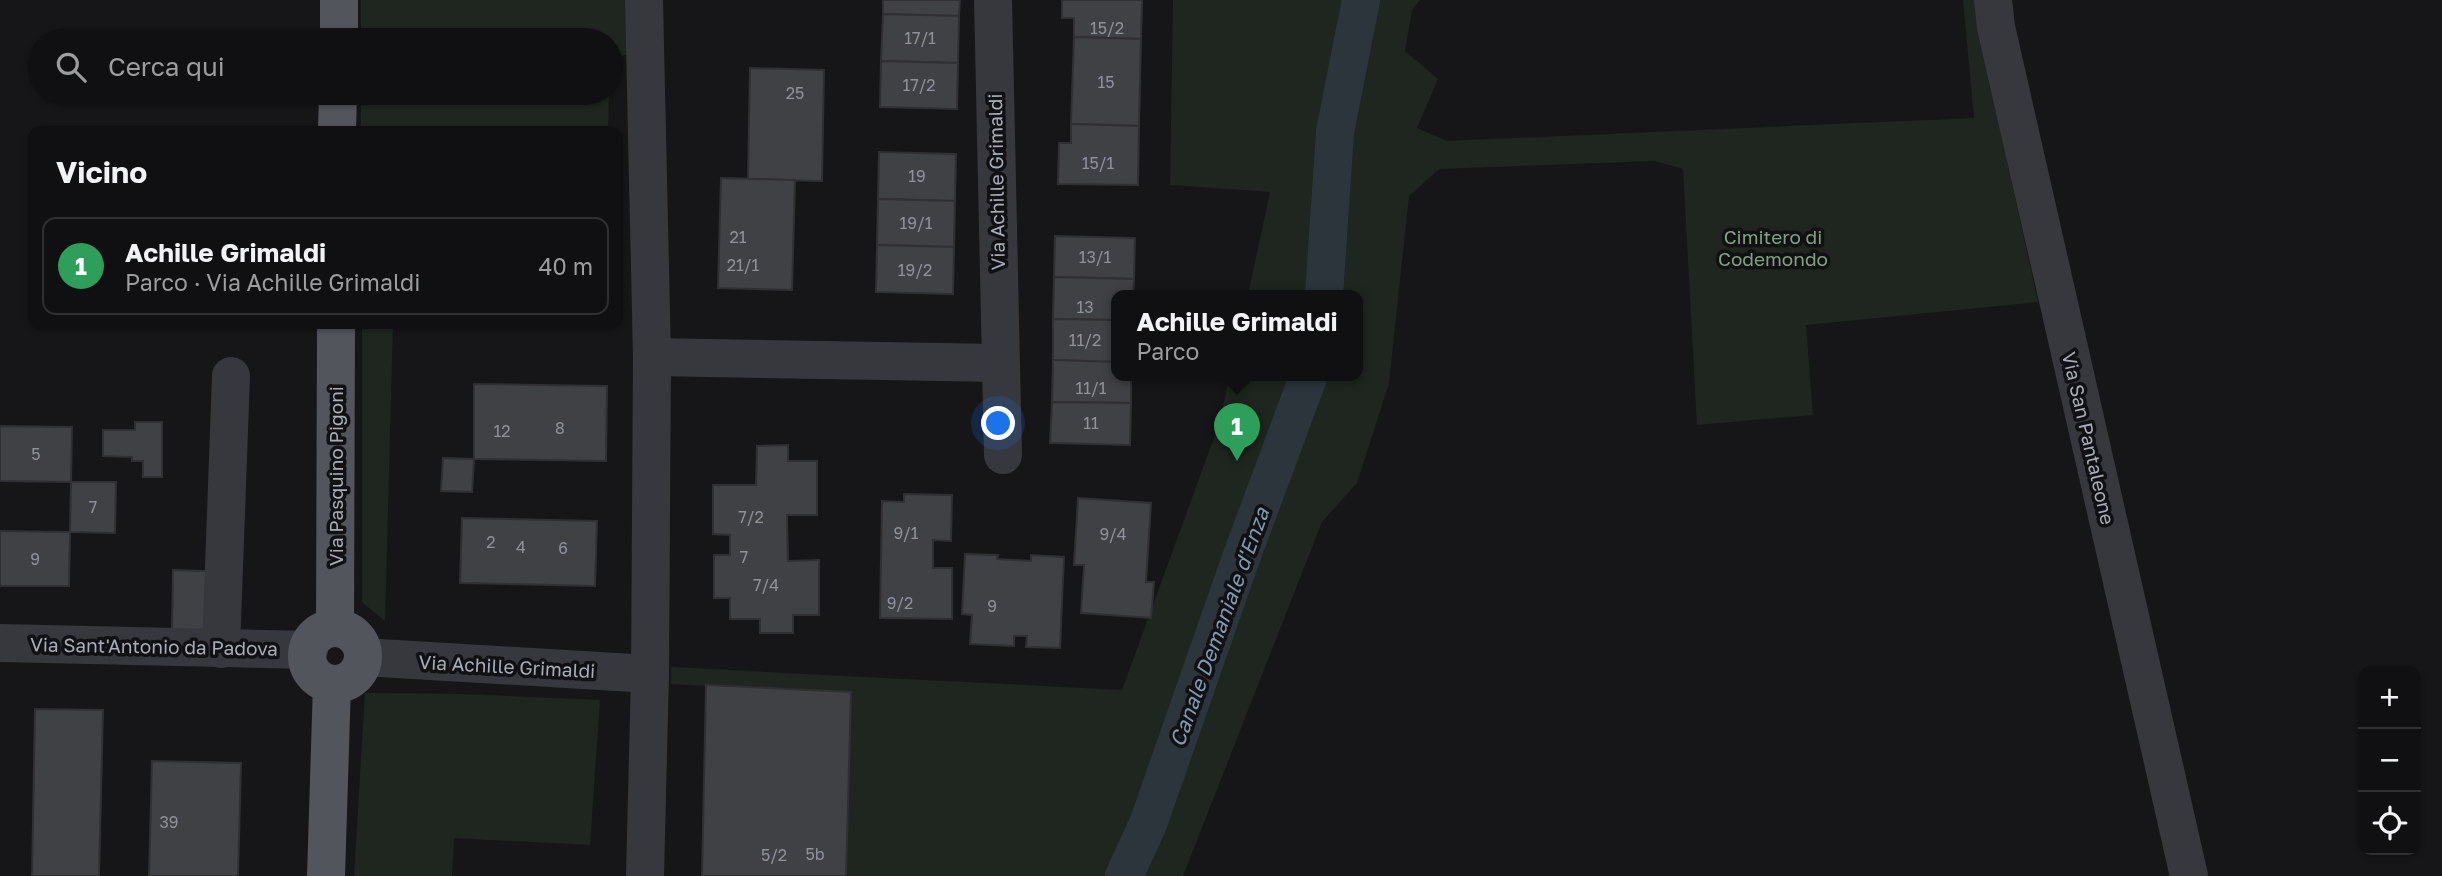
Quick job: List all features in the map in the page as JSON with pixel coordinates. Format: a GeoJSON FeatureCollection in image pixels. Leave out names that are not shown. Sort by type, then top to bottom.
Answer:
{"type":"FeatureCollection","features":[{"type":"Feature","properties":{"kind":"main road"},"geometry":{"type":"LineString","coordinates":[[339,0],[339,28]]}},
{"type":"Feature","properties":{"kind":"main road"},"geometry":{"type":"LineString","coordinates":[[337,126],[338,105]]}},
{"type":"Feature","properties":{"kind":"main road","name":"Via Pasquino Pigoni"},"geometry":{"type":"LineString","coordinates":[[322,639],[336,329]]}},
{"type":"Feature","properties":{"kind":"main road"},"geometry":{"type":"LineString","coordinates":[[352,634],[362,648],[363,657],[359,672],[347,682],[332,684],[315,676],[310,668],[322,639],[352,634]]}},
{"type":"Feature","properties":{"kind":"main road"},"geometry":{"type":"LineString","coordinates":[[326,876],[332,684]]}},
{"type":"Feature","properties":{"kind":"street"},"geometry":{"type":"LineString","coordinates":[[644,0],[652,357],[650,674],[645,876]]}},
{"type":"Feature","properties":{"kind":"street","name":"Via Achille Grimaldi"},"geometry":{"type":"LineString","coordinates":[[993,0],[1003,455]]}},
{"type":"Feature","properties":{"kind":"street","name":"Via San Pantaleone"},"geometry":{"type":"LineString","coordinates":[[1993,0],[2001,49],[2189,876]]}},
{"type":"Feature","properties":{"kind":"street"},"geometry":{"type":"LineString","coordinates":[[652,357],[1000,363]]}},
{"type":"Feature","properties":{"kind":"street"},"geometry":{"type":"LineString","coordinates":[[221,649],[231,376]]}},
{"type":"Feature","properties":{"kind":"street","name":"Via Sant'Antonio da Padova"},"geometry":{"type":"LineString","coordinates":[[0,643],[221,649],[322,639]]}},
{"type":"Feature","properties":{"kind":"street","name":"Via Achille Grimaldi"},"geometry":{"type":"LineString","coordinates":[[363,657],[650,674]]}},
{"type":"Feature","properties":{"kind":"green space"},"geometry":{"type":"Polygon","coordinates":[[[361,0],[628,0],[629,54],[623,55],[623,28],[361,28],[361,0]]]}},
{"type":"Feature","properties":{"kind":"green space","name":"Cimitero di Codemondo"},"geometry":{"type":"Polygon","coordinates":[[[1173,0],[1420,0],[1412,10],[1405,51],[1438,79],[1417,128],[1447,141],[1974,118],[1963,0],[1993,0],[2004,147],[2038,302],[1806,325],[1813,415],[1697,425],[1683,169],[1655,161],[1439,169],[1409,196],[1389,383],[1357,483],[1322,522],[1183,876],[846,876],[851,693],[671,684],[671,667],[1122,690],[1219,424],[1229,381],[1363,381],[1363,290],[1249,290],[1270,192],[1170,185],[1173,0]]]}},
{"type":"Feature","properties":{"kind":"green space"},"geometry":{"type":"Polygon","coordinates":[[[361,105],[609,105],[608,126],[361,126],[361,105]]]}},
{"type":"Feature","properties":{"kind":"green space"},"geometry":{"type":"Polygon","coordinates":[[[362,329],[393,329],[385,621],[362,602],[362,329]]]}},
{"type":"Feature","properties":{"kind":"green space"},"geometry":{"type":"Polygon","coordinates":[[[365,693],[600,700],[590,845],[454,838],[452,876],[354,876],[365,693]]]}},
{"type":"Feature","properties":{"kind":"building"},"geometry":{"type":"Polygon","coordinates":[[[883,0],[960,0],[959,16],[883,14],[883,0]]]}},
{"type":"Feature","properties":{"kind":"building"},"geometry":{"type":"Polygon","coordinates":[[[1062,0],[1142,0],[1141,39],[1074,37],[1074,18],[1062,18],[1062,0]]]}},
{"type":"Feature","properties":{"kind":"building"},"geometry":{"type":"Polygon","coordinates":[[[883,14],[959,16],[958,63],[881,61],[883,14]]]}},
{"type":"Feature","properties":{"kind":"building"},"geometry":{"type":"Polygon","coordinates":[[[1074,37],[1141,39],[1139,126],[1071,124],[1074,37]]]}},
{"type":"Feature","properties":{"kind":"building"},"geometry":{"type":"Polygon","coordinates":[[[881,61],[958,63],[957,109],[880,107],[881,61]]]}},
{"type":"Feature","properties":{"kind":"building"},"geometry":{"type":"Polygon","coordinates":[[[750,68],[824,70],[822,181],[748,179],[750,68]]]}},
{"type":"Feature","properties":{"kind":"building"},"geometry":{"type":"Polygon","coordinates":[[[1071,124],[1139,126],[1138,185],[1058,184],[1059,143],[1071,143],[1071,124]]]}},
{"type":"Feature","properties":{"kind":"building"},"geometry":{"type":"Polygon","coordinates":[[[879,152],[956,154],[955,201],[878,199],[879,152]]]}},
{"type":"Feature","properties":{"kind":"building"},"geometry":{"type":"Polygon","coordinates":[[[721,178],[795,180],[792,290],[718,288],[721,178]]]}},
{"type":"Feature","properties":{"kind":"building"},"geometry":{"type":"Polygon","coordinates":[[[878,199],[955,201],[954,247],[877,245],[878,199]]]}},
{"type":"Feature","properties":{"kind":"building"},"geometry":{"type":"Polygon","coordinates":[[[1055,236],[1135,238],[1134,279],[1054,277],[1055,236]]]}},
{"type":"Feature","properties":{"kind":"building"},"geometry":{"type":"Polygon","coordinates":[[[877,245],[954,247],[953,294],[876,292],[877,245]]]}},
{"type":"Feature","properties":{"kind":"building"},"geometry":{"type":"Polygon","coordinates":[[[1054,277],[1134,279],[1133,290],[1111,290],[1111,320],[1053,319],[1054,277]]]}},
{"type":"Feature","properties":{"kind":"building"},"geometry":{"type":"Polygon","coordinates":[[[1053,319],[1111,320],[1111,362],[1053,360],[1053,319]]]}},
{"type":"Feature","properties":{"kind":"building"},"geometry":{"type":"Polygon","coordinates":[[[1053,360],[1111,362],[1111,381],[1131,381],[1131,403],[1052,402],[1053,360]]]}},
{"type":"Feature","properties":{"kind":"building"},"geometry":{"type":"Polygon","coordinates":[[[474,384],[607,386],[606,461],[474,459],[474,384]]]}},
{"type":"Feature","properties":{"kind":"building"},"geometry":{"type":"Polygon","coordinates":[[[1052,402],[1131,403],[1130,445],[1050,443],[1052,402]]]}},
{"type":"Feature","properties":{"kind":"building"},"geometry":{"type":"Polygon","coordinates":[[[135,422],[162,422],[162,477],[143,477],[143,461],[132,461],[132,457],[103,456],[103,430],[135,430],[135,422]]]}},
{"type":"Feature","properties":{"kind":"building"},"geometry":{"type":"Polygon","coordinates":[[[0,426],[72,427],[71,482],[0,481],[0,426]]]}},
{"type":"Feature","properties":{"kind":"building"},"geometry":{"type":"Polygon","coordinates":[[[788,445],[788,461],[817,461],[817,515],[787,515],[788,561],[819,560],[819,615],[793,615],[793,633],[760,633],[760,619],[730,619],[730,598],[714,598],[714,555],[730,555],[730,535],[713,534],[713,485],[756,485],[757,446],[788,445]]]}},
{"type":"Feature","properties":{"kind":"building"},"geometry":{"type":"Polygon","coordinates":[[[443,458],[474,459],[472,492],[441,491],[443,458]]]}},
{"type":"Feature","properties":{"kind":"building"},"geometry":{"type":"Polygon","coordinates":[[[71,482],[116,482],[115,533],[70,532],[71,482]]]}},
{"type":"Feature","properties":{"kind":"building"},"geometry":{"type":"Polygon","coordinates":[[[904,494],[952,495],[951,541],[933,540],[933,568],[952,568],[952,619],[880,618],[882,501],[904,502],[904,494]]]}},
{"type":"Feature","properties":{"kind":"building"},"geometry":{"type":"Polygon","coordinates":[[[1078,498],[1151,503],[1146,582],[1154,582],[1151,618],[1081,613],[1084,565],[1074,565],[1078,498]]]}},
{"type":"Feature","properties":{"kind":"building"},"geometry":{"type":"Polygon","coordinates":[[[462,518],[597,521],[595,586],[460,583],[462,518]]]}},
{"type":"Feature","properties":{"kind":"building"},"geometry":{"type":"Polygon","coordinates":[[[0,531],[70,532],[69,586],[0,586],[0,531]]]}},
{"type":"Feature","properties":{"kind":"building"},"geometry":{"type":"Polygon","coordinates":[[[965,554],[998,555],[997,559],[1031,561],[1031,555],[1064,557],[1060,648],[1026,647],[1027,636],[1014,636],[1014,646],[970,644],[972,615],[962,614],[965,554]]]}},
{"type":"Feature","properties":{"kind":"building"},"geometry":{"type":"Polygon","coordinates":[[[173,570],[206,571],[206,632],[172,631],[173,570]]]}},
{"type":"Feature","properties":{"kind":"building"},"geometry":{"type":"Polygon","coordinates":[[[706,685],[851,692],[846,876],[702,876],[706,685]]]}},
{"type":"Feature","properties":{"kind":"building"},"geometry":{"type":"Polygon","coordinates":[[[35,709],[103,710],[99,876],[32,876],[35,709]]]}},
{"type":"Feature","properties":{"kind":"building"},"geometry":{"type":"Polygon","coordinates":[[[152,761],[241,763],[238,876],[149,876],[152,761]]]}},
{"type":"Feature","properties":{"kind":"waterway","name":"Canale Demaniale d'Enza"},"geometry":{"type":"LineString","coordinates":[[1324,290],[1335,132],[1361,0]]}},
{"type":"Feature","properties":{"kind":"waterway","name":"Canale Demaniale d'Enza"},"geometry":{"type":"LineString","coordinates":[[1124,876],[1148,824],[1241,558],[1307,381]]}},
{"type":"Feature","properties":{"kind":"place","name":"Achille Grimaldi"},"geometry":{"type":"Point","coordinates":[1237,461]}}]}
